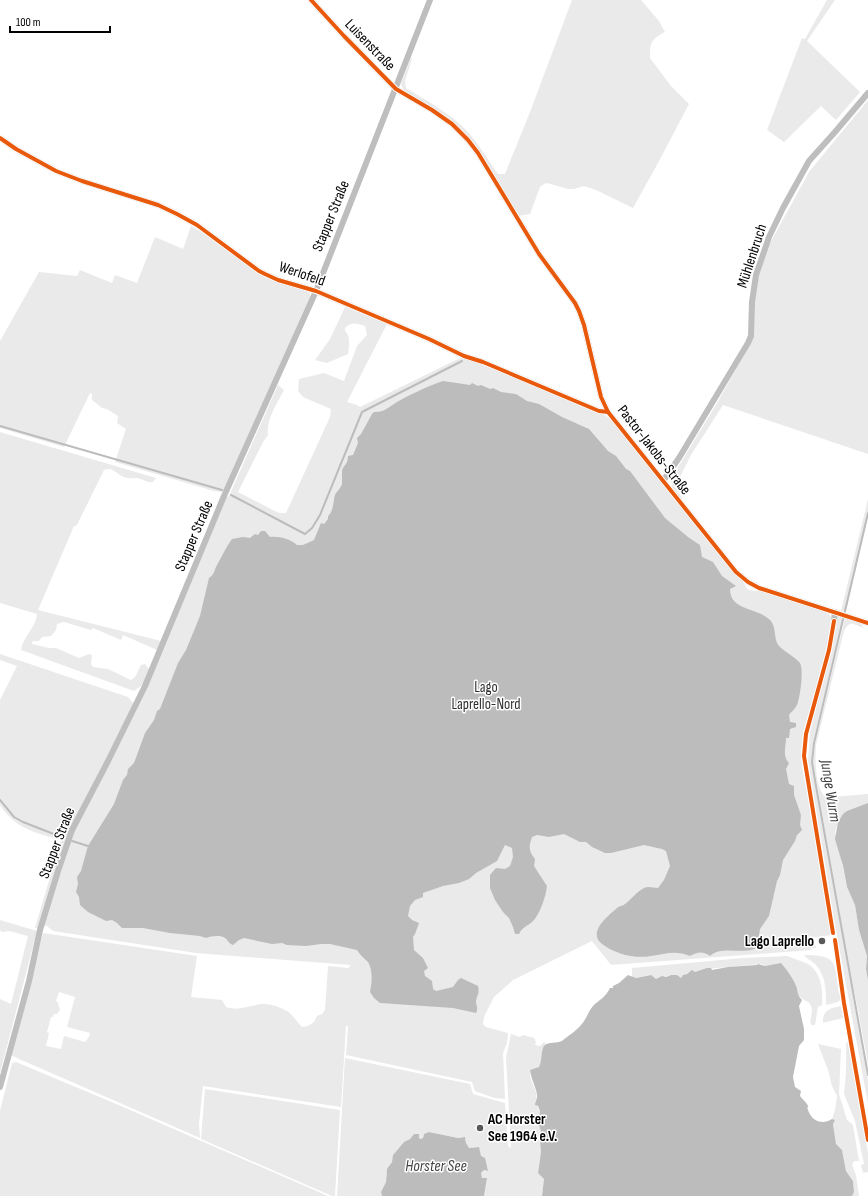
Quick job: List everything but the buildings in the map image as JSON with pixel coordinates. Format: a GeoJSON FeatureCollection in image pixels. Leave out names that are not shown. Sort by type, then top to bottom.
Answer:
{"type":"FeatureCollection","features":[{"type":"Feature","properties":{"kind":"street","name":"Luisenstraße"},"geometry":{"type":"LineString","coordinates":[[311,0],[396,89]]}},
{"type":"Feature","properties":{"kind":"street","name":"Stapper Straße"},"geometry":{"type":"LineString","coordinates":[[0,1087],[29,982],[40,930],[72,830],[145,686],[224,496],[316,291],[430,0]]}},
{"type":"Feature","properties":{"kind":"street","name":"Pastor-Jakobs-Straße"},"geometry":{"type":"LineString","coordinates":[[396,89],[432,110],[452,124],[468,140],[484,163],[539,254],[579,310],[602,397],[608,412],[736,572],[748,582],[766,590],[868,623]]}},
{"type":"Feature","properties":{"kind":"street","name":"Mühlenbruch"},"geometry":{"type":"LineString","coordinates":[[663,481],[680,458],[748,343],[751,336],[752,302],[756,275],[769,237],[794,186],[809,161],[868,93]]}},
{"type":"Feature","properties":{"kind":"street","name":"Werlofeld"},"geometry":{"type":"LineString","coordinates":[[0,138],[16,150],[56,171],[82,181],[158,205],[178,214],[197,225],[259,271],[278,280],[316,291],[429,339],[464,356],[483,362],[598,410],[608,412]]}},
{"type":"Feature","properties":{"kind":"street"},"geometry":{"type":"LineString","coordinates":[[834,621],[838,613]]}},
{"type":"Feature","properties":{"kind":"green space"},"geometry":{"type":"Polygon","coordinates":[[[572,0],[641,0],[659,21],[665,32],[652,42],[650,58],[671,86],[689,104],[633,208],[596,190],[584,186],[568,189],[547,183],[540,187],[530,214],[518,216],[465,134],[404,91],[401,84],[411,58],[412,59],[405,81],[406,88],[438,108],[467,131],[476,141],[498,174],[505,174],[572,0]]]}},
{"type":"Feature","properties":{"kind":"green space"},"geometry":{"type":"Polygon","coordinates":[[[827,0],[835,0],[807,41],[860,92],[836,120],[821,106],[784,142],[767,130],[802,38],[805,39],[827,0]]]}},
{"type":"Feature","properties":{"kind":"green space"},"geometry":{"type":"Polygon","coordinates":[[[868,100],[868,454],[723,405],[691,455],[675,487],[682,500],[672,487],[671,479],[752,341],[754,302],[759,274],[769,245],[809,172],[868,100]]]}},
{"type":"Feature","properties":{"kind":"green space"},"geometry":{"type":"Polygon","coordinates":[[[191,226],[245,264],[306,290],[310,294],[310,297],[222,492],[115,462],[126,429],[117,423],[118,416],[107,409],[102,408],[92,400],[92,394],[90,393],[64,447],[0,428],[0,341],[39,272],[77,276],[80,270],[112,283],[115,275],[137,283],[155,237],[183,249],[191,226]]]}},
{"type":"Feature","properties":{"kind":"green space","name":"Lago Laprello"},"geometry":{"type":"Polygon","coordinates":[[[345,307],[387,324],[347,402],[360,407],[464,357],[606,416],[612,421],[729,567],[742,580],[747,589],[759,591],[825,612],[830,615],[833,620],[827,651],[803,732],[801,755],[832,935],[810,938],[810,944],[815,944],[816,948],[811,948],[811,950],[611,965],[592,941],[513,980],[494,997],[484,1017],[483,1024],[486,1027],[508,1033],[507,1043],[503,1053],[505,1099],[494,1098],[475,1091],[472,1082],[346,1055],[348,1026],[346,1026],[341,1107],[203,1086],[199,1124],[200,1138],[10,1055],[43,933],[197,956],[191,997],[222,1000],[226,1007],[234,1009],[260,1004],[276,1006],[289,1013],[302,1027],[308,1026],[314,1022],[317,1016],[322,1014],[325,1010],[328,966],[348,968],[351,965],[196,953],[53,931],[47,926],[41,925],[38,928],[35,928],[61,840],[34,832],[21,826],[9,816],[0,805],[0,700],[17,666],[0,660],[0,654],[128,697],[133,703],[133,706],[80,809],[131,713],[144,680],[141,686],[134,691],[21,650],[24,640],[34,624],[37,614],[0,603],[0,432],[156,478],[153,482],[149,482],[137,478],[126,478],[110,469],[104,470],[78,523],[74,526],[38,610],[161,641],[222,498],[229,496],[278,385],[284,390],[270,417],[268,435],[238,492],[279,513],[286,513],[330,417],[331,409],[303,397],[298,391],[299,379],[324,373],[344,381],[357,346],[367,335],[365,326],[352,324],[345,328],[349,338],[348,354],[327,363],[315,360],[330,339],[345,307]],[[64,622],[57,624],[56,630],[51,636],[42,637],[39,641],[32,642],[32,644],[56,648],[79,658],[89,654],[92,655],[91,664],[93,667],[108,669],[131,680],[135,677],[141,665],[145,664],[149,669],[157,650],[123,635],[121,640],[93,628],[91,630],[64,622]],[[59,992],[56,1001],[60,1010],[57,1014],[54,1014],[53,1017],[51,1017],[47,1032],[49,1033],[46,1046],[61,1049],[64,1036],[85,1042],[90,1033],[67,1027],[75,997],[59,992]]]}},
{"type":"Feature","properties":{"kind":"green space"},"geometry":{"type":"Polygon","coordinates":[[[868,499],[868,516],[846,611],[841,611],[868,499]]]}},
{"type":"Feature","properties":{"kind":"green space"},"geometry":{"type":"Polygon","coordinates":[[[838,616],[843,618],[813,742],[812,764],[868,1081],[868,1104],[835,925],[808,761],[810,732],[838,616]]]}},
{"type":"Feature","properties":{"kind":"green space"},"geometry":{"type":"Polygon","coordinates":[[[845,618],[861,624],[864,628],[851,624],[846,627],[844,631],[816,745],[816,764],[817,778],[824,796],[832,797],[868,794],[868,803],[843,814],[838,822],[835,832],[847,887],[855,905],[859,930],[867,956],[868,1065],[848,962],[813,762],[815,742],[845,618]]]}},
{"type":"Feature","properties":{"kind":"green space"},"geometry":{"type":"Polygon","coordinates":[[[0,920],[37,931],[0,1073],[0,999],[11,1004],[28,936],[9,931],[2,932],[0,930],[0,920]]]}},
{"type":"Feature","properties":{"kind":"green space"},"geometry":{"type":"Polygon","coordinates":[[[804,955],[824,957],[830,959],[833,963],[839,994],[841,995],[841,999],[838,1002],[826,1005],[824,979],[822,974],[816,965],[804,955]]]}},
{"type":"Feature","properties":{"kind":"green space"},"geometry":{"type":"Polygon","coordinates":[[[787,956],[808,964],[813,968],[819,977],[822,988],[822,1005],[818,1007],[815,1025],[811,1025],[812,1008],[810,1004],[799,996],[794,980],[781,964],[765,966],[761,964],[706,969],[695,972],[692,971],[683,975],[681,978],[677,975],[656,979],[650,975],[636,978],[632,977],[632,968],[743,958],[787,956]]]}},
{"type":"Feature","properties":{"kind":"green space"},"geometry":{"type":"Polygon","coordinates":[[[841,1006],[843,1018],[823,1023],[825,1012],[841,1006]]]}},
{"type":"Feature","properties":{"kind":"green space"},"geometry":{"type":"Polygon","coordinates":[[[511,1034],[520,1037],[523,1035],[534,1038],[536,1042],[535,1045],[540,1046],[544,1042],[547,1045],[542,1052],[539,1067],[530,1071],[536,1094],[535,1102],[540,1111],[538,1123],[541,1131],[541,1152],[538,1173],[544,1179],[542,1196],[484,1196],[487,1178],[482,1178],[481,1173],[484,1170],[487,1171],[479,1151],[479,1147],[469,1148],[466,1143],[466,1139],[462,1137],[458,1138],[429,1132],[424,1134],[423,1138],[421,1139],[419,1138],[419,1134],[414,1134],[410,1139],[404,1142],[393,1155],[393,1159],[386,1174],[386,1182],[381,1192],[382,1196],[337,1196],[345,1058],[470,1084],[473,1094],[505,1103],[508,1146],[511,1148],[506,1058],[511,1034]]]}},
{"type":"Feature","properties":{"kind":"green space"},"geometry":{"type":"Polygon","coordinates":[[[848,1042],[868,1153],[868,1172],[863,1173],[861,1165],[864,1164],[855,1121],[844,1094],[846,1043],[848,1042]]]}},
{"type":"Feature","properties":{"kind":"green space"},"geometry":{"type":"Polygon","coordinates":[[[818,1044],[841,1049],[839,1094],[847,1120],[853,1125],[859,1161],[854,1161],[852,1165],[856,1175],[859,1196],[852,1196],[854,1192],[853,1181],[846,1171],[842,1150],[836,1145],[833,1124],[835,1120],[832,1119],[837,1096],[832,1086],[828,1070],[818,1044]]]}},
{"type":"Feature","properties":{"kind":"green space"},"geometry":{"type":"Polygon","coordinates":[[[16,1062],[328,1196],[0,1196],[0,1111],[12,1063],[16,1062]]]}},
{"type":"Feature","properties":{"kind":"green space"},"geometry":{"type":"Polygon","coordinates":[[[205,1089],[340,1110],[335,1196],[201,1139],[205,1089]]]}},
{"type":"Feature","properties":{"kind":"water","name":"Lago Laprello"},"geometry":{"type":"Polygon","coordinates":[[[443,381],[470,385],[472,383],[490,389],[493,388],[501,392],[516,394],[527,401],[539,404],[562,417],[589,429],[608,451],[616,456],[626,469],[630,471],[665,518],[700,545],[702,557],[713,562],[722,576],[736,586],[730,589],[731,596],[734,601],[745,608],[765,616],[770,620],[774,626],[776,640],[779,646],[800,663],[802,678],[799,696],[797,705],[789,715],[790,722],[796,723],[796,727],[790,729],[789,738],[786,738],[785,751],[789,763],[786,769],[789,784],[794,786],[794,795],[801,815],[800,825],[802,830],[797,835],[783,860],[769,916],[760,929],[757,948],[745,951],[720,951],[710,956],[705,953],[698,953],[690,956],[675,953],[638,957],[625,955],[607,948],[598,939],[597,934],[600,924],[617,908],[624,905],[644,888],[658,888],[664,880],[670,866],[666,851],[644,845],[611,853],[605,853],[592,847],[586,842],[580,842],[564,834],[549,837],[537,835],[532,837],[530,848],[535,859],[534,866],[547,886],[544,900],[538,914],[533,921],[523,928],[519,934],[515,934],[509,918],[495,900],[490,888],[490,875],[496,868],[505,869],[510,866],[513,857],[512,848],[505,845],[497,861],[476,873],[469,879],[423,893],[423,897],[415,900],[410,906],[408,916],[412,920],[419,923],[413,937],[414,950],[423,958],[428,968],[424,971],[425,976],[432,981],[433,989],[436,991],[453,987],[461,978],[478,986],[479,991],[476,1001],[476,1013],[453,1008],[380,1003],[370,992],[372,977],[370,965],[357,950],[330,944],[306,946],[287,945],[282,943],[272,944],[244,938],[233,945],[221,936],[206,938],[143,928],[122,928],[112,920],[106,921],[88,912],[80,905],[79,897],[76,892],[78,884],[77,877],[81,871],[88,846],[114,804],[123,780],[127,775],[128,769],[134,763],[145,733],[154,720],[157,711],[160,709],[178,663],[186,650],[200,616],[209,578],[232,539],[243,537],[250,538],[255,534],[258,535],[261,531],[265,531],[270,537],[285,538],[297,545],[303,545],[314,540],[321,523],[324,524],[328,519],[335,495],[341,487],[342,471],[348,456],[353,455],[358,443],[357,438],[361,434],[372,414],[374,412],[383,411],[414,393],[443,381]]]}},
{"type":"Feature","properties":{"kind":"water"},"geometry":{"type":"Polygon","coordinates":[[[868,803],[868,981],[866,969],[867,956],[859,930],[855,905],[847,887],[843,866],[835,839],[838,822],[843,814],[868,803]]]}},
{"type":"Feature","properties":{"kind":"water","name":"Lago Laprello"},"geometry":{"type":"Polygon","coordinates":[[[781,963],[794,981],[798,995],[802,1000],[799,1006],[804,1029],[804,1040],[799,1046],[793,1077],[795,1087],[801,1091],[800,1096],[807,1104],[810,1114],[815,1120],[825,1122],[832,1119],[835,1120],[833,1124],[836,1144],[842,1150],[846,1171],[853,1181],[854,1192],[852,1196],[542,1196],[544,1179],[538,1173],[541,1152],[541,1131],[538,1123],[540,1111],[538,1106],[535,1105],[537,1096],[536,1089],[530,1070],[539,1067],[544,1046],[562,1041],[579,1027],[593,1006],[610,988],[613,988],[613,986],[628,975],[636,978],[651,975],[656,979],[662,976],[666,977],[677,975],[681,978],[683,975],[692,970],[695,972],[707,968],[711,968],[712,970],[758,964],[765,966],[781,963]]]}},
{"type":"Feature","properties":{"kind":"water","name":"Horster See"},"geometry":{"type":"Polygon","coordinates":[[[429,1132],[458,1138],[465,1137],[469,1148],[479,1147],[481,1156],[485,1158],[488,1171],[484,1170],[481,1173],[482,1178],[487,1178],[484,1196],[382,1196],[381,1192],[386,1182],[387,1169],[392,1162],[393,1155],[404,1142],[410,1139],[414,1134],[419,1134],[419,1138],[421,1139],[423,1138],[424,1134],[429,1132]]]}},
{"type":"Feature","properties":{"kind":"waterway"},"geometry":{"type":"LineString","coordinates":[[231,495],[305,534],[312,528],[320,515],[362,412],[462,361]]}},
{"type":"Feature","properties":{"kind":"waterway"},"geometry":{"type":"LineString","coordinates":[[0,426],[222,490]]}},
{"type":"Feature","properties":{"kind":"waterway","name":"Junge Wurm"},"geometry":{"type":"LineString","coordinates":[[868,513],[814,743],[812,762],[868,1075]]}},
{"type":"Feature","properties":{"kind":"waterway"},"geometry":{"type":"LineString","coordinates":[[0,800],[14,817],[64,838]]}},
{"type":"Feature","properties":{"kind":"waterway"},"geometry":{"type":"LineString","coordinates":[[72,841],[88,846]]}},
{"type":"Feature","properties":{"kind":"cycle path"},"geometry":{"type":"LineString","coordinates":[[311,0],[396,89],[432,110],[452,124],[468,140],[478,153],[539,254],[575,303],[584,325],[601,397],[608,412],[736,572],[748,582],[759,588],[868,623]]}},
{"type":"Feature","properties":{"kind":"cycle path"},"geometry":{"type":"LineString","coordinates":[[0,138],[16,149],[56,171],[82,181],[158,205],[177,214],[197,225],[259,271],[278,280],[316,291],[429,339],[464,356],[483,362],[599,411],[608,412]]}},
{"type":"Feature","properties":{"kind":"cycle path"},"geometry":{"type":"LineString","coordinates":[[833,933],[804,756],[806,734],[829,650],[834,621]]}},
{"type":"Feature","properties":{"kind":"cycle path"},"geometry":{"type":"LineString","coordinates":[[835,940],[844,1003],[868,1140]]}},
{"type":"Feature","properties":{"kind":"place","name":"Lago Laprello"},"geometry":{"type":"Point","coordinates":[822,941]}},
{"type":"Feature","properties":{"kind":"place","name":"AC Horster See 1964 e.V."},"geometry":{"type":"Point","coordinates":[480,1128]}},
{"type":"Feature","properties":{"kind":"park label","name":"Lago Laprello-Nord"},"geometry":{"type":"Point","coordinates":[486,696]}}]}
